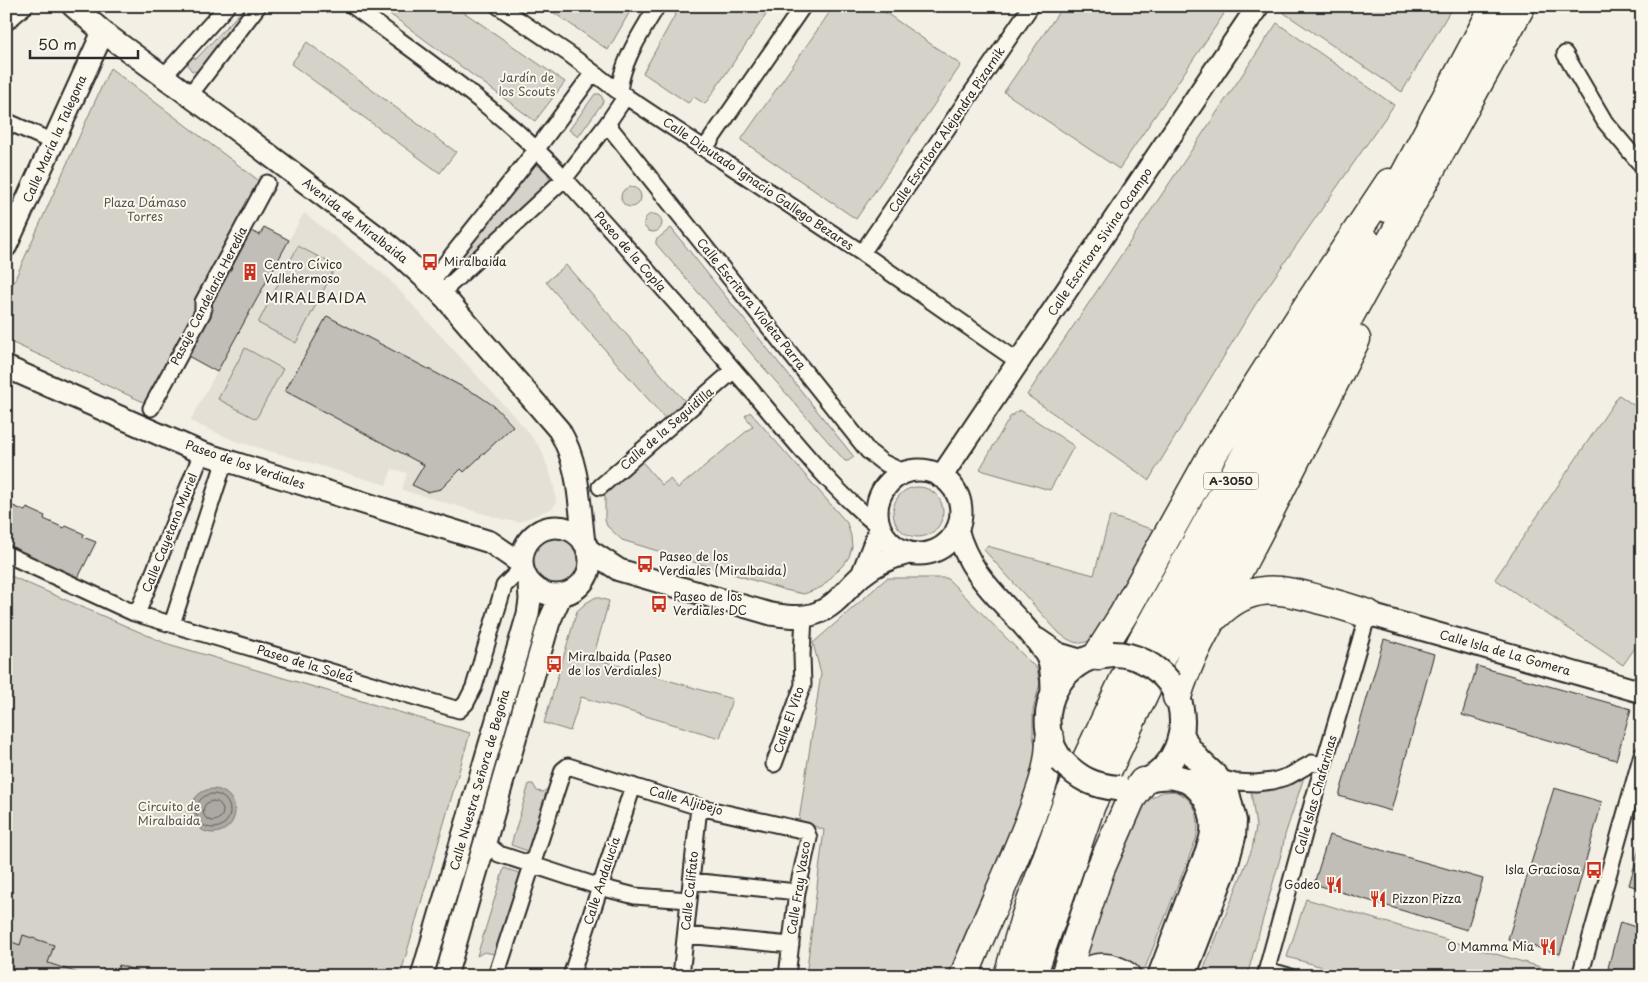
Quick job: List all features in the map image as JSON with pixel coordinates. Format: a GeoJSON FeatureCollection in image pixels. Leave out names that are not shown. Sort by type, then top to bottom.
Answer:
{"type":"FeatureCollection","features":[{"type":"Feature","properties":{"kind":"highway","name":"A-3050"},"geometry":{"type":"LineString","coordinates":[[1032,976],[1092,805],[1164,651],[1454,103],[1495,6]]}},
{"type":"Feature","properties":{"kind":"highway","name":"A-3050"},"geometry":{"type":"LineString","coordinates":[[1008,976],[1024,921],[1070,795],[1142,641],[1221,498],[1385,212],[1454,103],[1521,6]]}},
{"type":"Feature","properties":{"kind":"highway"},"geometry":{"type":"LineString","coordinates":[[1174,690],[1182,680],[1199,644],[1290,473],[1395,260],[1454,103]]}},
{"type":"Feature","properties":{"kind":"highway"},"geometry":{"type":"LineString","coordinates":[[1098,657],[1217,449],[1310,302],[1454,103]]}},
{"type":"Feature","properties":{"kind":"highway"},"geometry":{"type":"LineString","coordinates":[[1213,620],[1225,608],[1241,598],[1255,592],[1279,589],[1368,614]]}},
{"type":"Feature","properties":{"kind":"highway"},"geometry":{"type":"LineString","coordinates":[[964,976],[1013,862],[1047,769],[1050,754],[1056,750]]}},
{"type":"Feature","properties":{"kind":"highway"},"geometry":{"type":"LineString","coordinates":[[1065,976],[1100,870],[1138,783]]}},
{"type":"Feature","properties":{"kind":"highway"},"geometry":{"type":"LineString","coordinates":[[980,976],[1013,862]]}},
{"type":"Feature","properties":{"kind":"highway"},"geometry":{"type":"LineString","coordinates":[[1080,976],[1093,968],[1103,967],[1119,971],[1126,976]]}},
{"type":"Feature","properties":{"kind":"main road"},"geometry":{"type":"LineString","coordinates":[[1138,783],[1162,771],[1170,762],[1179,744],[1181,733],[1180,707],[1174,690],[1164,676],[1148,663],[1124,654],[1098,657],[1064,676],[1052,692],[1047,712],[1056,750],[1071,770],[1094,784],[1138,783],[1170,776],[1181,778],[1201,791],[1208,802],[1213,819],[1213,833],[1160,976]]}},
{"type":"Feature","properties":{"kind":"main road"},"geometry":{"type":"LineString","coordinates":[[1181,733],[1187,746],[1216,777],[1227,793],[1234,821],[1233,837],[1225,867],[1183,976]]}},
{"type":"Feature","properties":{"kind":"street"},"geometry":{"type":"LineString","coordinates":[[6,24],[25,6]]}},
{"type":"Feature","properties":{"kind":"street","name":"Avenida de Miralbaida"},"geometry":{"type":"LineString","coordinates":[[72,6],[103,32],[391,247],[435,288],[559,430],[572,456],[586,546]]}},
{"type":"Feature","properties":{"kind":"street"},"geometry":{"type":"LineString","coordinates":[[163,77],[227,6]]}},
{"type":"Feature","properties":{"kind":"street"},"geometry":{"type":"LineString","coordinates":[[189,96],[258,6]]}},
{"type":"Feature","properties":{"kind":"street","name":"Paseo de la Copla"},"geometry":{"type":"LineString","coordinates":[[353,6],[480,101],[565,178],[734,370],[821,473],[845,498],[880,528]]}},
{"type":"Feature","properties":{"kind":"street","name":"Calle Diputado Ignacio Gallego Bezares"},"geometry":{"type":"LineString","coordinates":[[498,6],[569,54],[622,94],[862,253],[1019,362]]}},
{"type":"Feature","properties":{"kind":"street"},"geometry":{"type":"LineString","coordinates":[[435,288],[565,178],[607,124],[622,94],[621,76],[628,57],[657,6]]}},
{"type":"Feature","properties":{"kind":"street"},"geometry":{"type":"LineString","coordinates":[[705,148],[803,6]]}},
{"type":"Feature","properties":{"kind":"street","name":"Calle Escritora Alejandra Pizarnik"},"geometry":{"type":"LineString","coordinates":[[862,253],[1031,6]]}},
{"type":"Feature","properties":{"kind":"street","name":"Calle Escritora Sivina Ocampo"},"geometry":{"type":"LineString","coordinates":[[941,477],[1258,6]]}},
{"type":"Feature","properties":{"kind":"street","name":"Calle María la Talegona"},"geometry":{"type":"LineString","coordinates":[[6,246],[103,32]]}},
{"type":"Feature","properties":{"kind":"street"},"geometry":{"type":"LineString","coordinates":[[1565,54],[1605,122],[1642,166]]}},
{"type":"Feature","properties":{"kind":"street"},"geometry":{"type":"LineString","coordinates":[[435,288],[593,73]]}},
{"type":"Feature","properties":{"kind":"street"},"geometry":{"type":"LineString","coordinates":[[6,121],[54,142]]}},
{"type":"Feature","properties":{"kind":"street","name":"Calle Escritora Violeta Parra"},"geometry":{"type":"LineString","coordinates":[[607,124],[868,451],[882,462],[905,472]]}},
{"type":"Feature","properties":{"kind":"street","name":"Pasaje Candelaria Heredia"},"geometry":{"type":"LineString","coordinates":[[151,408],[203,312],[203,302],[267,183]]}},
{"type":"Feature","properties":{"kind":"street","name":"Paseo de los Verdiales"},"geometry":{"type":"LineString","coordinates":[[6,367],[202,453],[490,542],[517,539],[544,531]]}},
{"type":"Feature","properties":{"kind":"street","name":"Calle de la Seguidilla"},"geometry":{"type":"LineString","coordinates":[[600,487],[734,370]]}},
{"type":"Feature","properties":{"kind":"street","name":"Calle Cayetano Muriel"},"geometry":{"type":"LineString","coordinates":[[138,614],[202,453]]}},
{"type":"Feature","properties":{"kind":"street"},"geometry":{"type":"LineString","coordinates":[[172,624],[225,460]]}},
{"type":"Feature","properties":{"kind":"street"},"geometry":{"type":"LineString","coordinates":[[544,531],[561,528],[570,531],[578,536],[586,546],[619,570],[771,614],[789,617],[804,616],[816,614],[827,609],[862,575],[887,560],[919,553],[946,544],[957,529],[960,518],[958,500],[950,485],[941,477],[930,472],[917,470],[905,472],[895,478],[880,494],[877,505],[880,528],[892,544],[919,553],[959,562],[974,570]]}},
{"type":"Feature","properties":{"kind":"street"},"geometry":{"type":"LineString","coordinates":[[578,488],[572,503],[561,519],[525,547],[524,572],[538,591],[549,595],[561,595],[571,592],[586,577],[589,558],[586,546]]}},
{"type":"Feature","properties":{"kind":"street"},"geometry":{"type":"LineString","coordinates":[[862,575],[880,528]]}},
{"type":"Feature","properties":{"kind":"street"},"geometry":{"type":"LineString","coordinates":[[957,529],[963,550],[974,570],[1031,634],[1047,656],[1052,680],[1052,692]]}},
{"type":"Feature","properties":{"kind":"street","name":"Paseo de los Verdiales"},"geometry":{"type":"LineString","coordinates":[[490,542],[524,572]]}},
{"type":"Feature","properties":{"kind":"street","name":"Paseo de la Soleá"},"geometry":{"type":"LineString","coordinates":[[6,554],[138,614],[460,710],[474,687],[504,586],[524,572]]}},
{"type":"Feature","properties":{"kind":"street"},"geometry":{"type":"LineString","coordinates":[[586,577],[619,570]]}},
{"type":"Feature","properties":{"kind":"street","name":"Calle Nuestra Señora de Begoña"},"geometry":{"type":"LineString","coordinates":[[422,976],[528,614],[530,600],[524,572]]}},
{"type":"Feature","properties":{"kind":"street","name":"Calle Nuestra Señora de Begoña"},"geometry":{"type":"LineString","coordinates":[[446,976],[549,622],[561,595]]}},
{"type":"Feature","properties":{"kind":"street","name":"Calle Isla de La Gomera"},"geometry":{"type":"LineString","coordinates":[[1368,614],[1642,692]]}},
{"type":"Feature","properties":{"kind":"street","name":"Calle Islas Chafarinas"},"geometry":{"type":"LineString","coordinates":[[1266,973],[1368,614]]}},
{"type":"Feature","properties":{"kind":"street","name":"Calle El Vito"},"geometry":{"type":"LineString","coordinates":[[774,764],[803,685],[804,616]]}},
{"type":"Feature","properties":{"kind":"street"},"geometry":{"type":"LineString","coordinates":[[1031,634],[1059,654],[1098,657]]}},
{"type":"Feature","properties":{"kind":"street"},"geometry":{"type":"LineString","coordinates":[[1580,976],[1642,754]]}},
{"type":"Feature","properties":{"kind":"street"},"geometry":{"type":"LineString","coordinates":[[1216,777],[1235,782],[1256,783],[1273,781],[1288,776],[1312,763],[1324,765]]}},
{"type":"Feature","properties":{"kind":"street","name":"Calle Aljibejo"},"geometry":{"type":"LineString","coordinates":[[532,865],[563,770],[568,766],[699,807],[806,831]]}},
{"type":"Feature","properties":{"kind":"street","name":"Calle Andalucía"},"geometry":{"type":"LineString","coordinates":[[571,976],[633,786]]}},
{"type":"Feature","properties":{"kind":"street","name":"Calle Califato"},"geometry":{"type":"LineString","coordinates":[[681,976],[699,807]]}},
{"type":"Feature","properties":{"kind":"street","name":"Calle Fray Vasco"},"geometry":{"type":"LineString","coordinates":[[787,976],[797,892],[809,838],[806,831]]}},
{"type":"Feature","properties":{"kind":"street"},"geometry":{"type":"LineString","coordinates":[[485,843],[499,854],[600,887],[635,896],[689,900]]}},
{"type":"Feature","properties":{"kind":"street"},"geometry":{"type":"LineString","coordinates":[[496,976],[532,865]]}},
{"type":"Feature","properties":{"kind":"street"},"geometry":{"type":"LineString","coordinates":[[691,881],[797,892]]}},
{"type":"Feature","properties":{"kind":"street"},"geometry":{"type":"LineString","coordinates":[[686,935],[791,945]]}},
{"type":"Feature","properties":{"kind":"street"},"geometry":{"type":"LineString","coordinates":[[1266,973],[1288,976]]}},
{"type":"Feature","properties":{"kind":"shaded area"},"geometry":{"type":"Polygon","coordinates":[[[304,213],[387,277],[525,428],[541,449],[550,473],[556,502],[553,508],[519,522],[505,520],[402,490],[407,473],[392,469],[386,485],[235,441],[190,421],[304,213]]]}},
{"type":"Feature","properties":{"kind":"green space"},"geometry":{"type":"Polygon","coordinates":[[[246,6],[252,6],[203,72],[192,71],[188,63],[190,55],[196,59],[246,6]]]}},
{"type":"Feature","properties":{"kind":"green space","name":"Jardín de los Scouts"},"geometry":{"type":"Polygon","coordinates":[[[379,6],[455,6],[565,82],[535,121],[379,6]]]}},
{"type":"Feature","properties":{"kind":"green space"},"geometry":{"type":"Polygon","coordinates":[[[544,6],[633,6],[608,50],[544,6]]]}},
{"type":"Feature","properties":{"kind":"green space"},"geometry":{"type":"Polygon","coordinates":[[[680,6],[772,6],[705,104],[694,97],[688,103],[643,73],[680,6]]]}},
{"type":"Feature","properties":{"kind":"green space"},"geometry":{"type":"Polygon","coordinates":[[[834,6],[876,6],[961,65],[856,219],[741,140],[834,6]]]}},
{"type":"Feature","properties":{"kind":"green space"},"geometry":{"type":"Polygon","coordinates":[[[1063,6],[1212,6],[1224,14],[1119,169],[1004,92],[1063,6]]]}},
{"type":"Feature","properties":{"kind":"green space"},"geometry":{"type":"Polygon","coordinates":[[[1288,6],[1453,6],[1402,92],[1284,13],[1288,6]]]}},
{"type":"Feature","properties":{"kind":"green space"},"geometry":{"type":"Polygon","coordinates":[[[1277,23],[1394,105],[1255,305],[1149,480],[1027,395],[1277,23]]]}},
{"type":"Feature","properties":{"kind":"green space"},"geometry":{"type":"Polygon","coordinates":[[[307,42],[456,152],[440,173],[291,64],[307,42]]]}},
{"type":"Feature","properties":{"kind":"green space","name":"Plaza Dámaso Torres"},"geometry":{"type":"Polygon","coordinates":[[[110,68],[262,183],[199,309],[148,404],[6,340],[6,299],[110,68]]]}},
{"type":"Feature","properties":{"kind":"green space"},"geometry":{"type":"Polygon","coordinates":[[[595,94],[600,94],[603,102],[578,137],[569,130],[595,94]]]}},
{"type":"Feature","properties":{"kind":"green space"},"geometry":{"type":"Polygon","coordinates":[[[532,163],[546,170],[552,184],[449,271],[532,163]]]}},
{"type":"Feature","properties":{"kind":"green space"},"geometry":{"type":"Polygon","coordinates":[[[631,187],[638,190],[641,197],[638,204],[631,207],[624,204],[621,197],[624,190],[631,187]]]}},
{"type":"Feature","properties":{"kind":"green space"},"geometry":{"type":"Polygon","coordinates":[[[649,214],[657,214],[662,219],[660,230],[649,232],[644,227],[644,219],[649,214]]]}},
{"type":"Feature","properties":{"kind":"green space"},"geometry":{"type":"Polygon","coordinates":[[[671,228],[854,457],[845,461],[656,244],[656,240],[671,228]]]}},
{"type":"Feature","properties":{"kind":"green space"},"geometry":{"type":"Polygon","coordinates":[[[298,246],[336,266],[296,343],[258,323],[298,246]]]}},
{"type":"Feature","properties":{"kind":"green space"},"geometry":{"type":"Polygon","coordinates":[[[566,265],[688,405],[668,422],[546,282],[566,265]]]}},
{"type":"Feature","properties":{"kind":"green space"},"geometry":{"type":"Polygon","coordinates":[[[245,348],[283,369],[256,419],[218,399],[245,348]]]}},
{"type":"Feature","properties":{"kind":"green space"},"geometry":{"type":"Polygon","coordinates":[[[1619,395],[1642,411],[1642,638],[1623,665],[1495,579],[1619,395]]]}},
{"type":"Feature","properties":{"kind":"green space"},"geometry":{"type":"Polygon","coordinates":[[[1020,410],[1074,446],[1050,490],[980,469],[1010,417],[1020,410]]]}},
{"type":"Feature","properties":{"kind":"green space"},"geometry":{"type":"Polygon","coordinates":[[[750,412],[847,523],[851,536],[852,547],[849,557],[843,565],[822,587],[804,594],[785,590],[622,540],[607,526],[605,520],[605,488],[639,458],[662,485],[670,479],[678,488],[753,426],[745,416],[750,412]]]}},
{"type":"Feature","properties":{"kind":"green space"},"geometry":{"type":"Polygon","coordinates":[[[918,487],[936,494],[943,512],[936,530],[918,537],[900,530],[893,512],[900,494],[918,487]]]}},
{"type":"Feature","properties":{"kind":"green space"},"geometry":{"type":"Polygon","coordinates":[[[1110,516],[1158,531],[1100,635],[1084,643],[1075,642],[1059,633],[984,550],[987,546],[1094,575],[1110,516]]]}},
{"type":"Feature","properties":{"kind":"green space"},"geometry":{"type":"Polygon","coordinates":[[[561,538],[565,539],[575,548],[578,552],[578,570],[569,580],[561,584],[551,584],[543,580],[534,570],[533,556],[537,548],[547,539],[561,538]]]}},
{"type":"Feature","properties":{"kind":"green space","name":"Circuito de Miralbaida"},"geometry":{"type":"Polygon","coordinates":[[[6,574],[165,643],[470,733],[400,976],[6,976],[6,574]]]}},
{"type":"Feature","properties":{"kind":"green space"},"geometry":{"type":"Polygon","coordinates":[[[887,578],[947,578],[1037,669],[1040,683],[1033,710],[1033,735],[1038,761],[1034,779],[954,976],[806,976],[824,830],[799,820],[821,674],[813,643],[887,578]]]}},
{"type":"Feature","properties":{"kind":"green space"},"geometry":{"type":"Polygon","coordinates":[[[596,597],[609,601],[593,658],[732,699],[720,738],[581,697],[570,731],[544,723],[577,611],[596,597]]]}},
{"type":"Feature","properties":{"kind":"green space"},"geometry":{"type":"Polygon","coordinates":[[[1305,774],[1285,835],[1247,976],[1201,976],[1252,849],[1256,827],[1251,791],[1280,787],[1293,782],[1305,774]]]}},
{"type":"Feature","properties":{"kind":"green space"},"geometry":{"type":"Polygon","coordinates":[[[529,784],[533,784],[537,791],[543,792],[547,789],[552,792],[533,853],[511,845],[529,784]]]}},
{"type":"Feature","properties":{"kind":"green space"},"geometry":{"type":"Polygon","coordinates":[[[1174,791],[1187,799],[1195,810],[1198,823],[1196,839],[1142,976],[1132,967],[1093,957],[1084,957],[1125,834],[1147,801],[1162,792],[1174,791]]]}},
{"type":"Feature","properties":{"kind":"green space"},"geometry":{"type":"Polygon","coordinates":[[[504,868],[525,875],[498,960],[494,954],[484,952],[477,956],[504,868]]]}},
{"type":"Feature","properties":{"kind":"green space"},"geometry":{"type":"Polygon","coordinates":[[[1306,899],[1561,973],[1560,976],[1355,976],[1287,957],[1306,899]]]}},
{"type":"Feature","properties":{"kind":"water"},"geometry":{"type":"Polygon","coordinates":[[[213,789],[225,793],[231,799],[235,811],[231,823],[225,829],[213,833],[201,829],[195,823],[191,811],[195,799],[201,793],[213,789]]]}},
{"type":"Feature","properties":{"kind":"building","name":"Centro Cívico Vallehermoso"},"geometry":{"type":"Polygon","coordinates":[[[264,227],[289,240],[217,372],[188,356],[213,310],[212,303],[251,231],[260,235],[264,227]]]}},
{"type":"Feature","properties":{"kind":"building"},"geometry":{"type":"Polygon","coordinates":[[[327,316],[478,395],[494,406],[513,426],[464,472],[461,469],[441,489],[427,492],[412,485],[424,465],[285,391],[327,316]]]}},
{"type":"Feature","properties":{"kind":"building"},"geometry":{"type":"Polygon","coordinates":[[[6,503],[25,511],[27,508],[45,516],[44,519],[64,528],[66,526],[84,534],[83,537],[96,542],[78,578],[67,573],[66,576],[47,568],[48,565],[6,547],[6,503]]]}},
{"type":"Feature","properties":{"kind":"building"},"geometry":{"type":"Polygon","coordinates":[[[1384,639],[1434,654],[1391,811],[1339,796],[1384,639]]]}},
{"type":"Feature","properties":{"kind":"building"},"geometry":{"type":"Polygon","coordinates":[[[1477,666],[1631,709],[1616,760],[1462,715],[1477,666]]]}},
{"type":"Feature","properties":{"kind":"building"},"geometry":{"type":"Polygon","coordinates":[[[1554,788],[1602,802],[1560,954],[1508,939],[1554,788]]]}},
{"type":"Feature","properties":{"kind":"building"},"geometry":{"type":"Polygon","coordinates":[[[1329,835],[1483,879],[1467,930],[1314,884],[1329,835]]]}},
{"type":"Feature","properties":{"kind":"building"},"geometry":{"type":"Polygon","coordinates":[[[1642,839],[1642,889],[1629,885],[1642,839]]]}},
{"type":"Feature","properties":{"kind":"building"},"geometry":{"type":"Polygon","coordinates":[[[1620,922],[1642,929],[1642,976],[1634,976],[1608,968],[1620,922]]]}},
{"type":"Feature","properties":{"kind":"building"},"geometry":{"type":"Polygon","coordinates":[[[23,935],[54,945],[48,963],[87,976],[6,976],[6,940],[20,945],[23,935]]]}},
{"type":"Feature","properties":{"kind":"building"},"geometry":{"type":"Polygon","coordinates":[[[119,965],[147,974],[147,976],[116,976],[119,965]]]}},
{"type":"Feature","properties":{"kind":"place","name":"Miralbaida"},"geometry":{"type":"Point","coordinates":[430,262]}},
{"type":"Feature","properties":{"kind":"place","name":"Centro Cívico Vallehermoso"},"geometry":{"type":"Point","coordinates":[250,272]}},
{"type":"Feature","properties":{"kind":"place","name":"Paseo de los Verdiales (Miralbaida)"},"geometry":{"type":"Point","coordinates":[645,564]}},
{"type":"Feature","properties":{"kind":"place","name":"Paseo de los Verdiales DC"},"geometry":{"type":"Point","coordinates":[659,604]}},
{"type":"Feature","properties":{"kind":"place","name":"Miralbaida (Paseo de los Verdiales)"},"geometry":{"type":"Point","coordinates":[554,664]}},
{"type":"Feature","properties":{"kind":"place","name":"Isla Graciosa"},"geometry":{"type":"Point","coordinates":[1594,870]}},
{"type":"Feature","properties":{"kind":"place","name":"Godeo"},"geometry":{"type":"Point","coordinates":[1334,885]}},
{"type":"Feature","properties":{"kind":"place","name":"Pizzon Pizza"},"geometry":{"type":"Point","coordinates":[1378,899]}},
{"type":"Feature","properties":{"kind":"place","name":"O Mamma Mia"},"geometry":{"type":"Point","coordinates":[1548,947]}},
{"type":"Feature","properties":{"kind":"district","name":"MIRALBAIDA"},"geometry":{"type":"Point","coordinates":[316,298]}}]}
